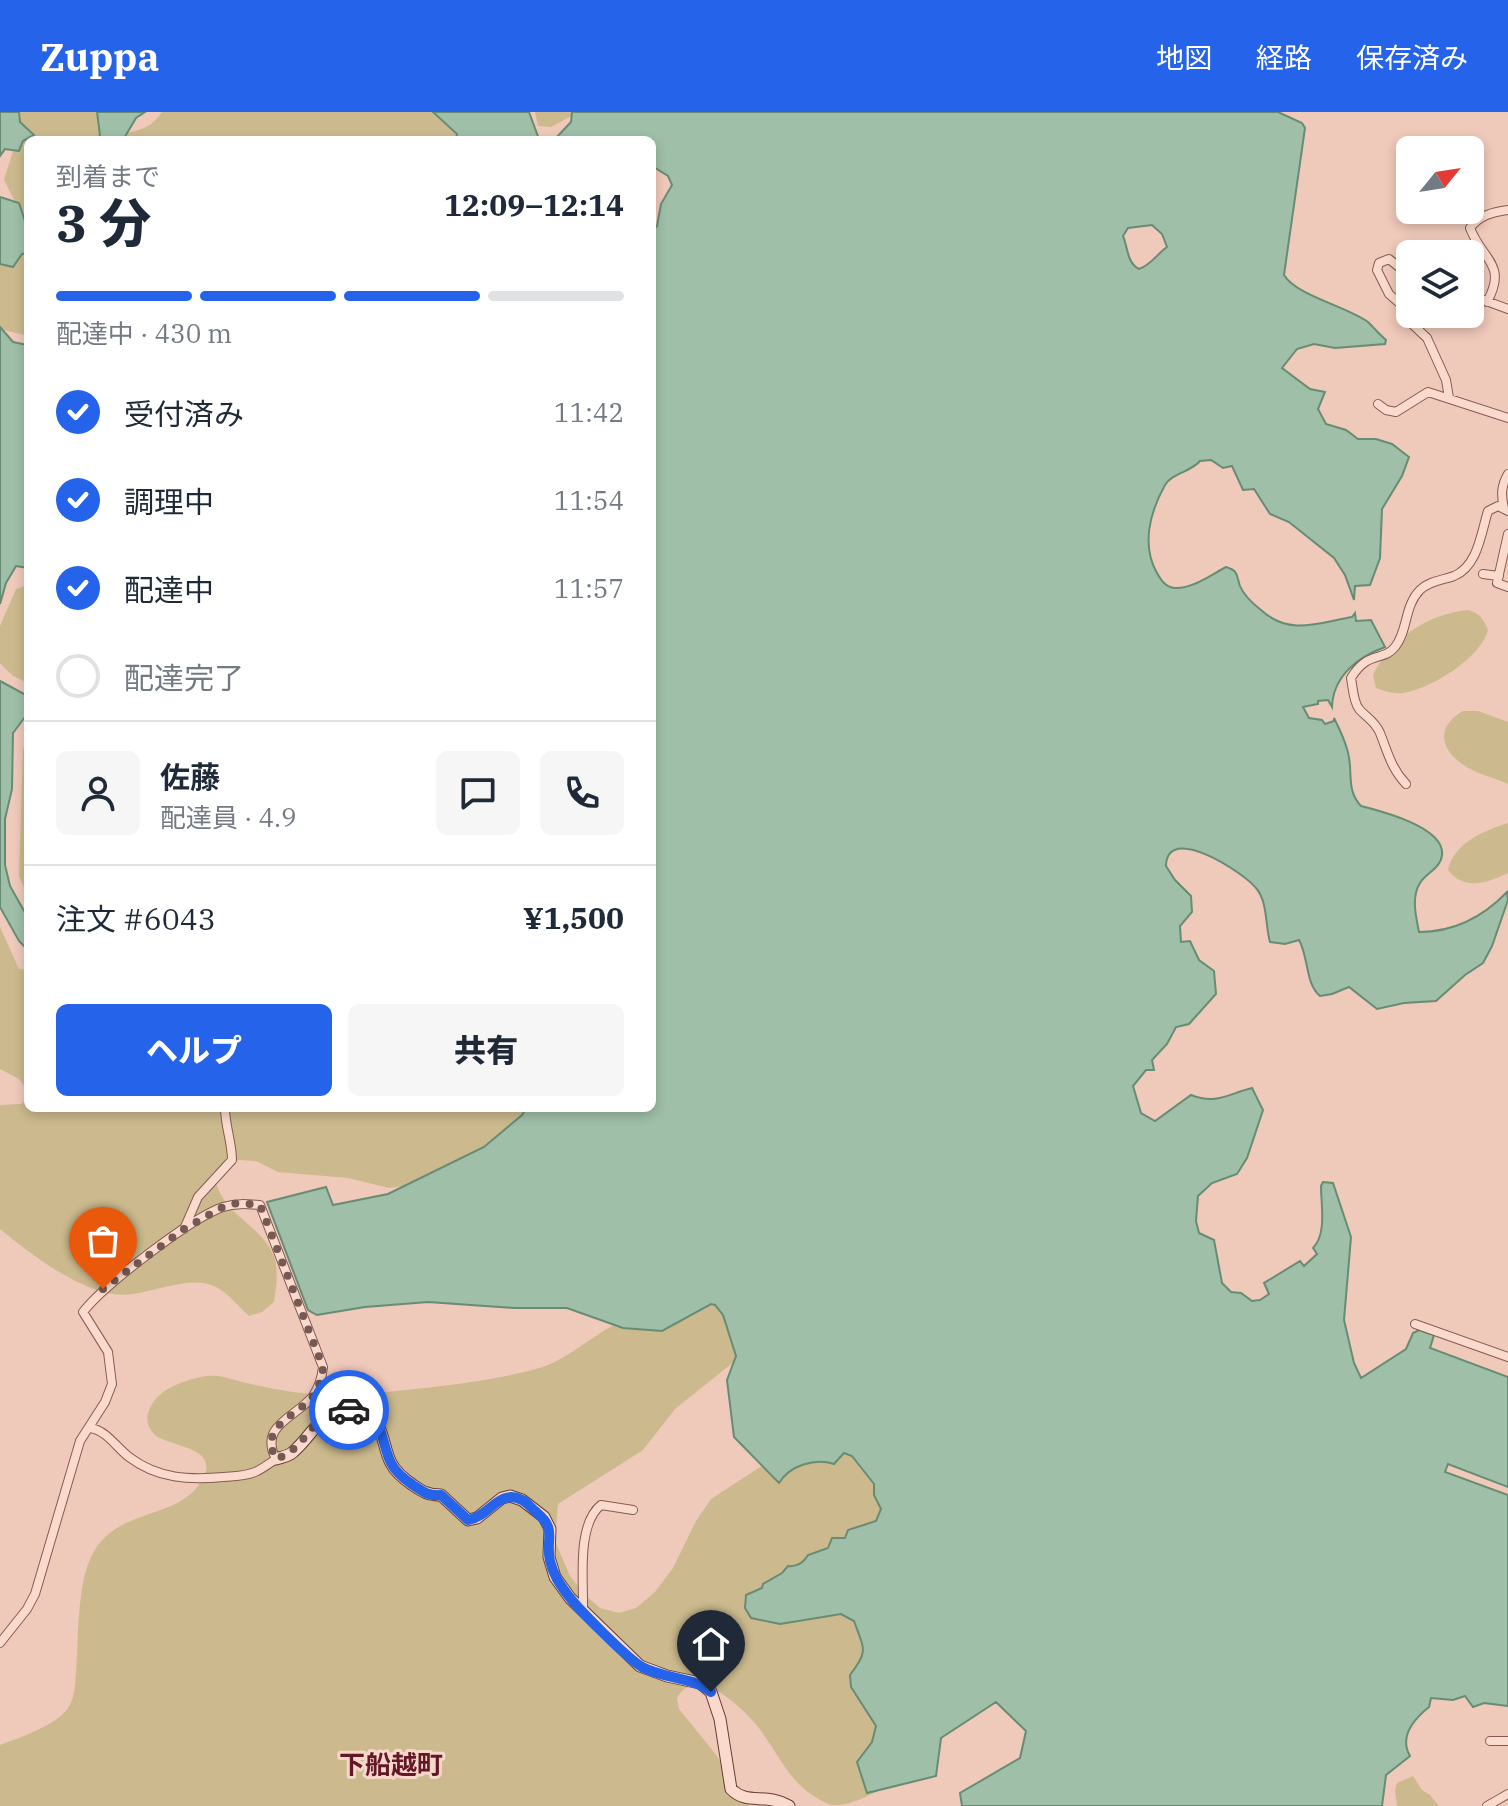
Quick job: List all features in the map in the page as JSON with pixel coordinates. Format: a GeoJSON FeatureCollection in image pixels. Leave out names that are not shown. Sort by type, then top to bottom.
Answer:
{"type":"FeatureCollection","features":[{"type":"Feature","properties":{"kind":"street"},"geometry":{"type":"LineString","coordinates":[[1487,302],[1502,278],[1499,268],[1474,238],[1470,228],[1476,220],[1508,210]]}},
{"type":"Feature","properties":{"kind":"street"},"geometry":{"type":"LineString","coordinates":[[1396,265],[1389,259],[1379,263],[1377,270],[1389,294],[1396,300]]}},
{"type":"Feature","properties":{"kind":"street"},"geometry":{"type":"LineString","coordinates":[[1484,301],[1508,309]]}},
{"type":"Feature","properties":{"kind":"street"},"geometry":{"type":"LineString","coordinates":[[1416,328],[1427,338],[1446,380],[1449,398]]}},
{"type":"Feature","properties":{"kind":"street"},"geometry":{"type":"LineString","coordinates":[[1378,404],[1396,412],[1428,392],[1508,418]]}},
{"type":"Feature","properties":{"kind":"street"},"geometry":{"type":"LineString","coordinates":[[1506,510],[1501,496],[1502,483],[1508,474]]}},
{"type":"Feature","properties":{"kind":"street"},"geometry":{"type":"LineString","coordinates":[[1406,784],[1387,757],[1373,720],[1359,709],[1351,678],[1367,659],[1397,645],[1409,606],[1420,590],[1467,568],[1473,559],[1488,511],[1498,506],[1506,510]]}},
{"type":"Feature","properties":{"kind":"street"},"geometry":{"type":"LineString","coordinates":[[1508,534],[1497,583],[1508,587]]}},
{"type":"Feature","properties":{"kind":"street"},"geometry":{"type":"LineString","coordinates":[[1483,574],[1499,576]]}},
{"type":"Feature","properties":{"kind":"street"},"geometry":{"type":"LineString","coordinates":[[184,1229],[198,1197],[232,1160],[225,1112]]}},
{"type":"Feature","properties":{"kind":"street"},"geometry":{"type":"LineString","coordinates":[[0,1643],[35,1594],[80,1441],[112,1384],[108,1352],[83,1312],[103,1289],[184,1229],[223,1207],[237,1203],[260,1205],[322,1359],[322,1378],[315,1393],[274,1431],[271,1449],[276,1459]]}},
{"type":"Feature","properties":{"kind":"street"},"geometry":{"type":"LineString","coordinates":[[1415,1324],[1508,1357]]}},
{"type":"Feature","properties":{"kind":"street"},"geometry":{"type":"LineString","coordinates":[[90,1428],[99,1429],[146,1469],[169,1477],[197,1479],[254,1473],[276,1459],[292,1454],[320,1419],[339,1411],[356,1410],[369,1415],[383,1433],[395,1471],[428,1496],[441,1495],[468,1520],[477,1518],[502,1498],[510,1496],[522,1500],[544,1517],[550,1529],[549,1557],[555,1577],[583,1612],[640,1666],[700,1683],[711,1692],[720,1719],[731,1789],[736,1797],[747,1803],[777,1800],[789,1806]]}},
{"type":"Feature","properties":{"kind":"street"},"geometry":{"type":"LineString","coordinates":[[583,1612],[583,1550],[593,1511],[601,1505],[633,1510]]}},
{"type":"Feature","properties":{"kind":"street"},"geometry":{"type":"LineString","coordinates":[[1490,1741],[1508,1741]]}},
{"type":"Feature","properties":{"kind":"street"},"geometry":{"type":"LineString","coordinates":[[1487,1806],[1508,1794]]}},
{"type":"Feature","properties":{"kind":"shaded area"},"geometry":{"type":"Polygon","coordinates":[[[0,112],[19,112],[20,122],[34,135],[24,136],[19,151],[5,149],[0,156],[0,112]]]}},
{"type":"Feature","properties":{"kind":"shaded area"},"geometry":{"type":"Polygon","coordinates":[[[17,112],[107,112],[122,133],[145,128],[162,112],[466,112],[466,136],[24,136],[24,219],[4,180],[20,128],[17,112]]]}},
{"type":"Feature","properties":{"kind":"shaded area"},"geometry":{"type":"Polygon","coordinates":[[[97,112],[145,112],[136,118],[125,136],[100,135],[97,112]]]}},
{"type":"Feature","properties":{"kind":"shaded area"},"geometry":{"type":"Polygon","coordinates":[[[433,112],[529,112],[538,136],[457,136],[433,112]]]}},
{"type":"Feature","properties":{"kind":"shaded area"},"geometry":{"type":"Polygon","coordinates":[[[535,112],[579,112],[551,127],[538,126],[535,112]]]}},
{"type":"Feature","properties":{"kind":"shaded area"},"geometry":{"type":"Polygon","coordinates":[[[572,112],[1278,112],[1302,123],[1305,128],[1284,275],[1310,295],[1359,316],[1386,340],[1385,344],[1335,348],[1314,344],[1297,349],[1282,368],[1310,389],[1325,392],[1318,409],[1326,424],[1346,430],[1358,439],[1376,439],[1392,444],[1409,457],[1402,476],[1382,509],[1380,558],[1370,585],[1355,586],[1354,600],[1345,575],[1334,558],[1289,522],[1270,514],[1254,489],[1243,490],[1232,466],[1223,468],[1211,460],[1200,461],[1165,485],[1149,529],[1149,551],[1164,583],[1175,588],[1195,584],[1226,567],[1233,570],[1249,599],[1282,623],[1304,626],[1352,617],[1355,613],[1356,621],[1371,620],[1385,647],[1365,656],[1349,669],[1337,686],[1332,707],[1328,700],[1303,707],[1309,718],[1322,720],[1325,724],[1334,721],[1334,718],[1349,757],[1353,793],[1361,806],[1410,822],[1433,836],[1440,845],[1441,860],[1417,889],[1415,907],[1419,932],[1456,926],[1478,916],[1507,892],[1508,900],[1483,963],[1436,1001],[1377,1009],[1349,987],[1320,996],[1309,977],[1299,940],[1285,944],[1270,942],[1264,907],[1256,888],[1223,863],[1192,850],[1179,849],[1170,854],[1166,866],[1191,896],[1192,912],[1180,926],[1181,942],[1190,941],[1199,960],[1214,971],[1216,994],[1189,1024],[1176,1027],[1167,1044],[1152,1060],[1154,1070],[1146,1070],[1133,1086],[1141,1113],[1155,1121],[1191,1095],[1215,1099],[1252,1088],[1263,1110],[1247,1158],[1237,1174],[1212,1183],[1198,1196],[1196,1221],[1199,1233],[1214,1240],[1222,1283],[1231,1292],[1241,1293],[1252,1301],[1260,1300],[1269,1294],[1264,1283],[1300,1261],[1304,1266],[1317,1254],[1313,1248],[1322,1227],[1321,1186],[1323,1182],[1333,1183],[1351,1237],[1344,1320],[1354,1363],[1361,1378],[1406,1349],[1413,1333],[1419,1330],[1434,1335],[1430,1348],[1508,1377],[1508,1487],[1448,1464],[1445,1472],[1508,1495],[1508,1706],[1484,1703],[1473,1707],[1465,1696],[1453,1700],[1431,1698],[1429,1707],[1413,1723],[1407,1735],[1410,1756],[1386,1775],[1382,1806],[962,1806],[960,1793],[1020,1758],[1026,1731],[996,1702],[941,1738],[936,1776],[867,1793],[857,1762],[872,1742],[876,1726],[851,1687],[850,1675],[863,1650],[854,1621],[841,1614],[780,1624],[751,1618],[745,1608],[746,1595],[762,1588],[763,1584],[788,1566],[797,1565],[808,1555],[828,1548],[832,1538],[845,1538],[848,1530],[876,1521],[881,1509],[874,1495],[874,1484],[852,1456],[844,1453],[834,1464],[819,1462],[796,1467],[779,1483],[734,1437],[727,1380],[736,1356],[723,1315],[715,1305],[711,1304],[662,1331],[623,1328],[567,1308],[428,1302],[317,1315],[308,1310],[267,1202],[326,1187],[333,1205],[388,1194],[484,1147],[524,1112],[656,1112],[656,227],[661,204],[672,185],[668,176],[656,168],[656,136],[558,136],[571,122],[572,112]],[[1152,225],[1128,228],[1123,236],[1130,259],[1139,269],[1167,247],[1162,234],[1152,225]]]}},
{"type":"Feature","properties":{"kind":"shaded area"},"geometry":{"type":"Polygon","coordinates":[[[0,197],[19,203],[24,218],[24,254],[13,267],[0,264],[0,197]]]}},
{"type":"Feature","properties":{"kind":"shaded area"},"geometry":{"type":"Polygon","coordinates":[[[24,244],[24,335],[0,329],[0,257],[24,244]]]}},
{"type":"Feature","properties":{"kind":"shaded area"},"geometry":{"type":"Polygon","coordinates":[[[0,327],[13,342],[24,344],[24,567],[16,566],[6,583],[0,604],[0,327]]]}},
{"type":"Feature","properties":{"kind":"shaded area"},"geometry":{"type":"Polygon","coordinates":[[[24,586],[24,681],[13,676],[0,663],[0,626],[16,589],[24,586]]]}},
{"type":"Feature","properties":{"kind":"shaded area"},"geometry":{"type":"Polygon","coordinates":[[[1468,610],[1481,617],[1488,630],[1484,640],[1467,660],[1419,689],[1400,693],[1376,688],[1373,675],[1389,650],[1400,640],[1425,623],[1453,612],[1468,610]]]}},
{"type":"Feature","properties":{"kind":"shaded area"},"geometry":{"type":"Polygon","coordinates":[[[0,681],[24,694],[24,718],[13,733],[12,789],[5,819],[5,865],[10,886],[24,911],[24,946],[0,907],[0,681]]]}},
{"type":"Feature","properties":{"kind":"shaded area"},"geometry":{"type":"Polygon","coordinates":[[[1463,711],[1478,711],[1508,722],[1508,784],[1470,769],[1450,753],[1444,738],[1445,731],[1454,717],[1463,711]]]}},
{"type":"Feature","properties":{"kind":"shaded area"},"geometry":{"type":"Polygon","coordinates":[[[24,747],[24,888],[19,876],[24,747]]]}},
{"type":"Feature","properties":{"kind":"shaded area"},"geometry":{"type":"Polygon","coordinates":[[[1508,823],[1508,873],[1476,883],[1454,877],[1448,870],[1456,852],[1463,845],[1480,834],[1508,823]]]}},
{"type":"Feature","properties":{"kind":"shaded area"},"geometry":{"type":"Polygon","coordinates":[[[0,927],[19,969],[24,970],[24,1086],[19,1079],[0,1069],[0,927]]]}},
{"type":"Feature","properties":{"kind":"shaded area"},"geometry":{"type":"Polygon","coordinates":[[[24,1101],[24,1112],[555,1112],[428,1183],[389,1188],[348,1178],[278,1172],[256,1161],[238,1160],[227,1167],[216,1183],[221,1194],[235,1213],[269,1246],[276,1268],[274,1302],[262,1312],[249,1316],[225,1293],[205,1283],[192,1282],[126,1295],[83,1285],[53,1268],[0,1229],[0,1105],[24,1101]]]}},
{"type":"Feature","properties":{"kind":"shaded area"},"geometry":{"type":"Polygon","coordinates":[[[750,1295],[745,1353],[675,1409],[643,1450],[558,1504],[555,1541],[570,1576],[586,1596],[600,1608],[619,1613],[636,1608],[655,1592],[673,1568],[696,1521],[711,1499],[797,1443],[911,1440],[866,1595],[884,1787],[846,1804],[832,1805],[822,1801],[796,1781],[745,1712],[715,1690],[694,1685],[677,1698],[679,1709],[717,1756],[749,1806],[0,1806],[0,1745],[55,1720],[68,1708],[72,1699],[82,1591],[96,1548],[122,1525],[183,1500],[195,1490],[204,1476],[206,1466],[198,1453],[161,1439],[150,1429],[149,1411],[166,1390],[205,1376],[224,1377],[281,1390],[337,1396],[491,1379],[547,1365],[629,1318],[750,1295]]]}},
{"type":"Feature","properties":{"kind":"shaded area"},"geometry":{"type":"Polygon","coordinates":[[[1413,1776],[1439,1806],[1397,1806],[1397,1783],[1413,1776]]]}},
{"type":"Feature","properties":{"kind":"way so far"},"geometry":{"type":"LineString","coordinates":[[103,1289],[184,1229],[223,1207],[237,1203],[260,1205],[323,1367],[315,1393],[274,1431],[271,1449],[276,1459],[292,1454],[320,1419],[349,1410]]}},
{"type":"Feature","properties":{"kind":"district","name":"下船越町"},"geometry":{"type":"Point","coordinates":[391,1765]}},
{"type":"Feature","properties":{"kind":"route"},"geometry":{"type":"LineString","coordinates":[[349,1410],[369,1415],[376,1422],[383,1433],[395,1471],[428,1496],[441,1495],[468,1520],[477,1518],[502,1498],[510,1496],[529,1505],[544,1517],[550,1529],[549,1557],[555,1577],[583,1612],[640,1666],[700,1683],[711,1692]]}}]}
